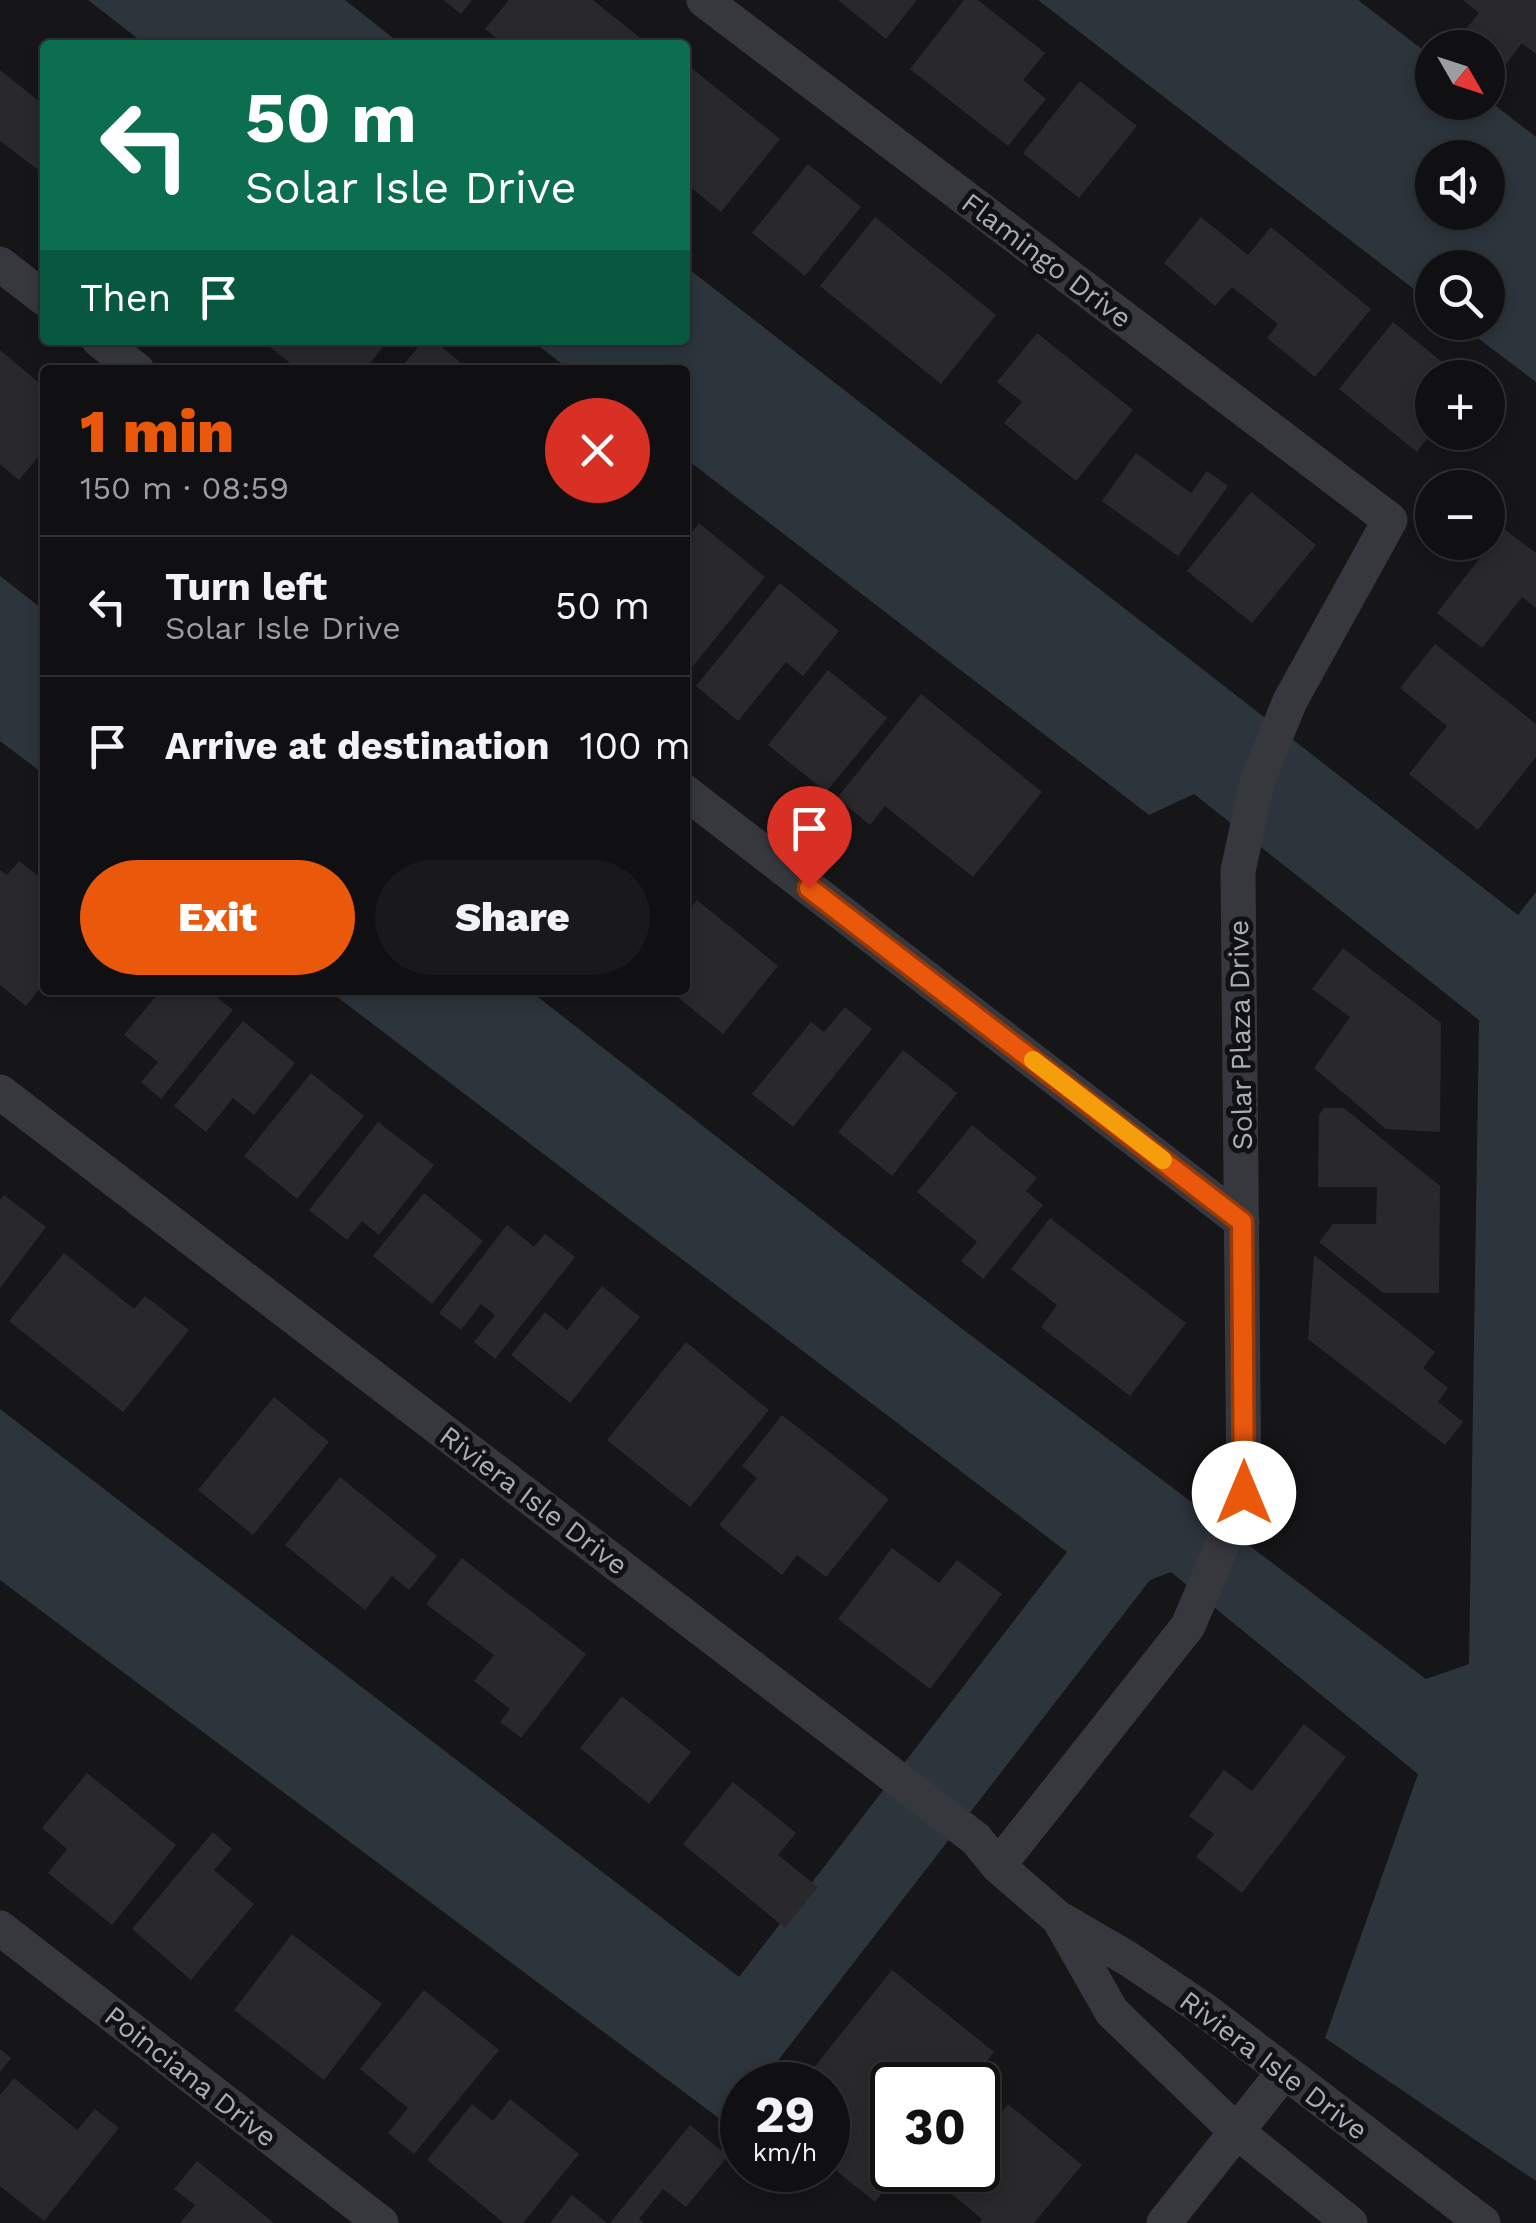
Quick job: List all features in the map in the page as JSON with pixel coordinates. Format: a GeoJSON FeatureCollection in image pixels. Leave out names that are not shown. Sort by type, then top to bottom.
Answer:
{"type":"FeatureCollection","features":[{"type":"Feature","properties":{"kind":"street","name":"Flamingo Drive"},"geometry":{"type":"LineString","coordinates":[[704,0],[1390,520]]}},
{"type":"Feature","properties":{"kind":"street"},"geometry":{"type":"LineString","coordinates":[[0,264],[40,295]]}},
{"type":"Feature","properties":{"kind":"street"},"geometry":{"type":"LineString","coordinates":[[105,345],[131,365]]}},
{"type":"Feature","properties":{"kind":"street","name":"Solar Plaza Drive"},"geometry":{"type":"LineString","coordinates":[[986,1852],[1188,1626],[1244,1493],[1238,871],[1257,782],[1290,701],[1390,520]]}},
{"type":"Feature","properties":{"kind":"street"},"geometry":{"type":"LineString","coordinates":[[690,796],[1242,1222]]}},
{"type":"Feature","properties":{"kind":"street","name":"Riviera Isle Drive"},"geometry":{"type":"LineString","coordinates":[[0,1092],[871,1758],[986,1852],[1058,1918],[1203,2009],[1483,2223]]}},
{"type":"Feature","properties":{"kind":"street","name":"Riviera Isle Drive"},"geometry":{"type":"LineString","coordinates":[[1058,1918],[1112,2012],[1236,2131],[1350,2223]]}},
{"type":"Feature","properties":{"kind":"street","name":"Poinciana Drive"},"geometry":{"type":"LineString","coordinates":[[0,1928],[382,2223]]}},
{"type":"Feature","properties":{"kind":"street"},"geometry":{"type":"LineString","coordinates":[[1164,2223],[1284,2072]]}},
{"type":"Feature","properties":{"kind":"shaded area"},"geometry":{"type":"Polygon","coordinates":[[[88,0],[345,0],[396,40],[140,40],[88,0]]]}},
{"type":"Feature","properties":{"kind":"shaded area"},"geometry":{"type":"Polygon","coordinates":[[[1038,0],[1358,0],[1415,44],[1415,120],[1505,120],[1505,113],[1536,137],[1536,382],[1480,340],[1505,340],[1505,250],[1415,250],[1415,290],[1038,0]]]}},
{"type":"Feature","properties":{"kind":"shaded area"},"geometry":{"type":"Polygon","coordinates":[[[690,270],[1518,915],[1536,892],[1536,2181],[1325,2038],[1418,1774],[1171,1572],[1150,1580],[777,2062],[720,2062],[720,2119],[0,1580],[0,1409],[739,1977],[1067,1552],[335,995],[535,995],[961,1328],[1426,1679],[1469,1664],[1479,1020],[1194,794],[1149,815],[690,462],[690,365],[564,365],[538,345],[690,345],[690,270]]]}},
{"type":"Feature","properties":{"kind":"shaded area"},"geometry":{"type":"Polygon","coordinates":[[[0,576],[40,607],[40,771],[0,741],[0,576]]]}},
{"type":"Feature","properties":{"kind":"building"},"geometry":{"type":"Polygon","coordinates":[[[443,0],[472,0],[461,14],[443,0]]]}},
{"type":"Feature","properties":{"kind":"building"},"geometry":{"type":"Polygon","coordinates":[[[509,0],[593,0],[643,40],[499,40],[485,29],[509,0]]]}},
{"type":"Feature","properties":{"kind":"building"},"geometry":{"type":"Polygon","coordinates":[[[838,0],[917,0],[886,39],[838,0]]]}},
{"type":"Feature","properties":{"kind":"building"},"geometry":{"type":"Polygon","coordinates":[[[964,0],[978,0],[1045,53],[1023,80],[1046,99],[1008,146],[910,69],[964,0]]]}},
{"type":"Feature","properties":{"kind":"building"},"geometry":{"type":"Polygon","coordinates":[[[1463,0],[1536,0],[1536,54],[1522,43],[1506,64],[1505,30],[1465,30],[1479,13],[1463,0]]]}},
{"type":"Feature","properties":{"kind":"building"},"geometry":{"type":"Polygon","coordinates":[[[690,67],[780,139],[721,212],[690,187],[690,67]]]}},
{"type":"Feature","properties":{"kind":"building"},"geometry":{"type":"Polygon","coordinates":[[[0,70],[40,102],[40,171],[0,141],[0,70]]]}},
{"type":"Feature","properties":{"kind":"building"},"geometry":{"type":"Polygon","coordinates":[[[1080,81],[1137,126],[1079,198],[1023,153],[1080,81]]]}},
{"type":"Feature","properties":{"kind":"building"},"geometry":{"type":"Polygon","coordinates":[[[808,164],[861,207],[805,276],[752,233],[808,164]]]}},
{"type":"Feature","properties":{"kind":"building"},"geometry":{"type":"Polygon","coordinates":[[[875,217],[996,315],[941,384],[820,286],[875,217]]]}},
{"type":"Feature","properties":{"kind":"building"},"geometry":{"type":"Polygon","coordinates":[[[1201,217],[1248,255],[1271,227],[1371,309],[1315,377],[1267,338],[1278,324],[1232,287],[1215,306],[1164,263],[1201,217]]]}},
{"type":"Feature","properties":{"kind":"building"},"geometry":{"type":"Polygon","coordinates":[[[1393,322],[1440,360],[1415,360],[1417,452],[1339,389],[1393,322]]]}},
{"type":"Feature","properties":{"kind":"building"},"geometry":{"type":"Polygon","coordinates":[[[1037,333],[1133,410],[1076,481],[1004,423],[1022,402],[997,382],[1037,333]]]}},
{"type":"Feature","properties":{"kind":"building"},"geometry":{"type":"Polygon","coordinates":[[[267,345],[384,345],[369,365],[293,365],[267,345]]]}},
{"type":"Feature","properties":{"kind":"building"},"geometry":{"type":"Polygon","coordinates":[[[420,345],[439,345],[464,365],[403,365],[420,345]]]}},
{"type":"Feature","properties":{"kind":"building"},"geometry":{"type":"Polygon","coordinates":[[[0,350],[40,384],[40,455],[19,480],[0,464],[0,350]]]}},
{"type":"Feature","properties":{"kind":"building"},"geometry":{"type":"Polygon","coordinates":[[[1136,453],[1191,493],[1207,471],[1228,486],[1178,556],[1102,501],[1136,453]]]}},
{"type":"Feature","properties":{"kind":"building"},"geometry":{"type":"Polygon","coordinates":[[[1251,492],[1316,545],[1252,623],[1187,571],[1251,492]]]}},
{"type":"Feature","properties":{"kind":"building"},"geometry":{"type":"Polygon","coordinates":[[[699,523],[765,577],[690,670],[690,535],[699,523]]]}},
{"type":"Feature","properties":{"kind":"building"},"geometry":{"type":"Polygon","coordinates":[[[1505,530],[1536,553],[1536,608],[1522,597],[1482,648],[1437,613],[1478,560],[1505,560],[1505,530]]]}},
{"type":"Feature","properties":{"kind":"building"},"geometry":{"type":"Polygon","coordinates":[[[780,583],[839,631],[803,676],[786,662],[738,721],[696,686],[780,583]]]}},
{"type":"Feature","properties":{"kind":"building"},"geometry":{"type":"Polygon","coordinates":[[[1435,644],[1536,724],[1536,757],[1478,830],[1409,774],[1447,726],[1400,688],[1435,644]]]}},
{"type":"Feature","properties":{"kind":"building"},"geometry":{"type":"Polygon","coordinates":[[[828,670],[887,718],[826,792],[768,745],[828,670]]]}},
{"type":"Feature","properties":{"kind":"building"},"geometry":{"type":"Polygon","coordinates":[[[921,694],[1042,792],[973,877],[885,806],[870,825],[837,798],[921,694]]]}},
{"type":"Feature","properties":{"kind":"building"},"geometry":{"type":"Polygon","coordinates":[[[19,861],[40,877],[40,988],[26,1006],[0,985],[0,870],[7,875],[19,861]]]}},
{"type":"Feature","properties":{"kind":"building"},"geometry":{"type":"Polygon","coordinates":[[[697,900],[778,966],[723,1034],[675,995],[690,995],[690,909],[697,900]]]}},
{"type":"Feature","properties":{"kind":"building"},"geometry":{"type":"Polygon","coordinates":[[[1343,948],[1441,1023],[1440,1132],[1386,1129],[1314,1068],[1350,1017],[1312,989],[1343,948]]]}},
{"type":"Feature","properties":{"kind":"building"},"geometry":{"type":"Polygon","coordinates":[[[157,995],[214,995],[233,1010],[161,1099],[141,1082],[158,1062],[124,1035],[157,995]]]}},
{"type":"Feature","properties":{"kind":"building"},"geometry":{"type":"Polygon","coordinates":[[[845,1007],[872,1029],[793,1127],[752,1094],[811,1022],[824,1032],[845,1007]]]}},
{"type":"Feature","properties":{"kind":"building"},"geometry":{"type":"Polygon","coordinates":[[[243,1021],[295,1063],[254,1115],[233,1098],[206,1132],[174,1106],[243,1021]]]}},
{"type":"Feature","properties":{"kind":"building"},"geometry":{"type":"Polygon","coordinates":[[[903,1050],[957,1093],[892,1176],[838,1132],[903,1050]]]}},
{"type":"Feature","properties":{"kind":"building"},"geometry":{"type":"Polygon","coordinates":[[[311,1073],[364,1116],[297,1199],[244,1156],[311,1073]]]}},
{"type":"Feature","properties":{"kind":"building"},"geometry":{"type":"Polygon","coordinates":[[[1324,1108],[1344,1108],[1440,1186],[1439,1293],[1383,1293],[1319,1242],[1333,1224],[1376,1224],[1377,1187],[1318,1187],[1319,1115],[1324,1108]]]}},
{"type":"Feature","properties":{"kind":"building"},"geometry":{"type":"Polygon","coordinates":[[[378,1122],[434,1165],[379,1235],[362,1221],[347,1240],[309,1210],[378,1122]]]}},
{"type":"Feature","properties":{"kind":"building"},"geometry":{"type":"Polygon","coordinates":[[[972,1125],[1037,1178],[1026,1191],[1043,1205],[983,1279],[961,1261],[977,1242],[917,1192],[972,1125]]]}},
{"type":"Feature","properties":{"kind":"building"},"geometry":{"type":"Polygon","coordinates":[[[424,1193],[483,1241],[432,1304],[373,1256],[424,1193]]]}},
{"type":"Feature","properties":{"kind":"building"},"geometry":{"type":"Polygon","coordinates":[[[4,1195],[46,1227],[0,1288],[0,1200],[4,1195]]]}},
{"type":"Feature","properties":{"kind":"building"},"geometry":{"type":"Polygon","coordinates":[[[1050,1218],[1186,1323],[1130,1396],[1041,1327],[1057,1305],[1011,1269],[1050,1218]]]}},
{"type":"Feature","properties":{"kind":"building"},"geometry":{"type":"Polygon","coordinates":[[[507,1225],[534,1247],[545,1234],[575,1257],[495,1359],[474,1342],[495,1315],[481,1304],[461,1330],[439,1313],[507,1225]]]}},
{"type":"Feature","properties":{"kind":"building"},"geometry":{"type":"Polygon","coordinates":[[[64,1253],[134,1309],[145,1296],[189,1330],[123,1412],[9,1321],[64,1253]]]}},
{"type":"Feature","properties":{"kind":"building"},"geometry":{"type":"Polygon","coordinates":[[[1314,1255],[1435,1352],[1423,1368],[1448,1388],[1438,1402],[1463,1422],[1445,1445],[1308,1339],[1314,1255]]]}},
{"type":"Feature","properties":{"kind":"building"},"geometry":{"type":"Polygon","coordinates":[[[602,1286],[640,1317],[570,1403],[511,1355],[545,1312],[567,1330],[602,1286]]]}},
{"type":"Feature","properties":{"kind":"building"},"geometry":{"type":"Polygon","coordinates":[[[686,1342],[769,1410],[690,1507],[607,1440],[686,1342]]]}},
{"type":"Feature","properties":{"kind":"building"},"geometry":{"type":"Polygon","coordinates":[[[274,1397],[329,1442],[253,1535],[198,1490],[274,1397]]]}},
{"type":"Feature","properties":{"kind":"building"},"geometry":{"type":"Polygon","coordinates":[[[782,1415],[889,1499],[826,1577],[797,1555],[782,1575],[719,1525],[757,1478],[742,1466],[782,1415]]]}},
{"type":"Feature","properties":{"kind":"building"},"geometry":{"type":"Polygon","coordinates":[[[340,1477],[437,1556],[409,1590],[392,1576],[365,1610],[285,1545],[340,1477]]]}},
{"type":"Feature","properties":{"kind":"building"},"geometry":{"type":"Polygon","coordinates":[[[892,1548],[939,1583],[957,1560],[1002,1594],[930,1689],[838,1619],[892,1548]]]}},
{"type":"Feature","properties":{"kind":"building"},"geometry":{"type":"Polygon","coordinates":[[[462,1558],[586,1654],[521,1738],[500,1722],[510,1709],[474,1681],[494,1655],[426,1604],[462,1558]]]}},
{"type":"Feature","properties":{"kind":"building"},"geometry":{"type":"Polygon","coordinates":[[[622,1696],[691,1752],[649,1804],[580,1748],[622,1696]]]}},
{"type":"Feature","properties":{"kind":"building"},"geometry":{"type":"Polygon","coordinates":[[[1304,1724],[1346,1757],[1242,1893],[1196,1857],[1214,1834],[1189,1816],[1224,1770],[1252,1791],[1304,1724]]]}},
{"type":"Feature","properties":{"kind":"building"},"geometry":{"type":"Polygon","coordinates":[[[87,1773],[176,1845],[112,1925],[48,1873],[67,1849],[42,1828],[87,1773]]]}},
{"type":"Feature","properties":{"kind":"building"},"geometry":{"type":"Polygon","coordinates":[[[733,1782],[796,1833],[778,1855],[818,1887],[785,1928],[683,1844],[733,1782]]]}},
{"type":"Feature","properties":{"kind":"building"},"geometry":{"type":"Polygon","coordinates":[[[213,1832],[232,1849],[214,1870],[254,1904],[191,1980],[132,1929],[213,1832]]]}},
{"type":"Feature","properties":{"kind":"building"},"geometry":{"type":"Polygon","coordinates":[[[292,1934],[382,2004],[324,2080],[234,2010],[292,1934]]]}},
{"type":"Feature","properties":{"kind":"building"},"geometry":{"type":"Polygon","coordinates":[[[892,1970],[994,2052],[986,2062],[870,2062],[870,2192],[883,2192],[875,2202],[850,2182],[850,2062],[818,2062],[892,1970]]]}},
{"type":"Feature","properties":{"kind":"building"},"geometry":{"type":"Polygon","coordinates":[[[424,1990],[499,2050],[414,2154],[388,2133],[408,2108],[360,2069],[424,1990]]]}},
{"type":"Feature","properties":{"kind":"building"},"geometry":{"type":"Polygon","coordinates":[[[0,2049],[11,2058],[0,2072],[0,2049]]]}},
{"type":"Feature","properties":{"kind":"building"},"geometry":{"type":"Polygon","coordinates":[[[14,2078],[77,2130],[95,2109],[119,2128],[44,2221],[0,2186],[0,2095],[14,2078]]]}},
{"type":"Feature","properties":{"kind":"building"},"geometry":{"type":"Polygon","coordinates":[[[510,2099],[579,2154],[523,2223],[504,2223],[427,2160],[472,2104],[493,2121],[510,2099]]]}},
{"type":"Feature","properties":{"kind":"building"},"geometry":{"type":"Polygon","coordinates":[[[1008,2104],[1082,2165],[1034,2223],[979,2223],[982,2219],[949,2192],[1000,2192],[1000,2114],[1008,2104]]]}},
{"type":"Feature","properties":{"kind":"building"},"geometry":{"type":"Polygon","coordinates":[[[690,2125],[720,2149],[720,2166],[686,2207],[663,2189],[639,2219],[644,2223],[610,2223],[690,2125]]]}},
{"type":"Feature","properties":{"kind":"building"},"geometry":{"type":"Polygon","coordinates":[[[197,2161],[274,2223],[180,2223],[195,2205],[174,2189],[197,2161]]]}},
{"type":"Feature","properties":{"kind":"building"},"geometry":{"type":"Polygon","coordinates":[[[572,2195],[607,2223],[550,2223],[572,2195]]]}},
{"type":"Feature","properties":{"kind":"slow traffic"},"geometry":{"type":"LineString","coordinates":[[1033,1060],[1163,1160]]}},
{"type":"Feature","properties":{"kind":"route"},"geometry":{"type":"LineString","coordinates":[[809,888],[1242,1222],[1244,1493]]}}]}
